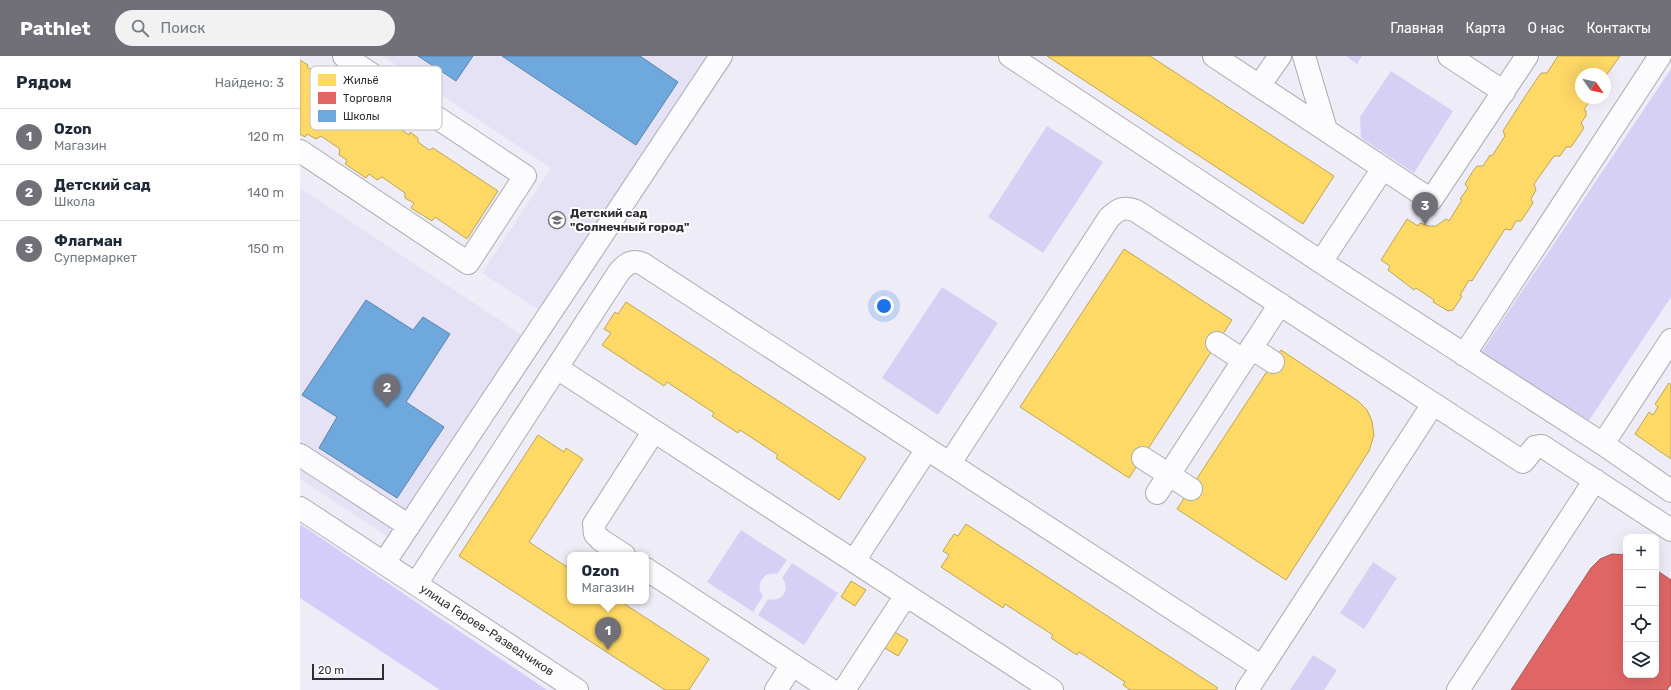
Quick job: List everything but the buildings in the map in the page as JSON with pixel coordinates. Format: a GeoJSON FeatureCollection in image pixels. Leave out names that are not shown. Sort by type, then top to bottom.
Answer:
{"type":"FeatureCollection","features":[{"type":"Feature","properties":{"kind":"street"},"geometry":{"type":"LineString","coordinates":[[344,56],[359,66]]}},
{"type":"Feature","properties":{"kind":"street"},"geometry":{"type":"LineString","coordinates":[[384,563],[721,56]]}},
{"type":"Feature","properties":{"kind":"street"},"geometry":{"type":"LineString","coordinates":[[1010,56],[1321,262],[1603,444],[1671,491]]}},
{"type":"Feature","properties":{"kind":"street"},"geometry":{"type":"LineString","coordinates":[[1214,56],[1432,200],[1527,56]]}},
{"type":"Feature","properties":{"kind":"street"},"geometry":{"type":"LineString","coordinates":[[1260,86],[1280,56]]}},
{"type":"Feature","properties":{"kind":"street"},"geometry":{"type":"LineString","coordinates":[[1304,56],[1326,130]]}},
{"type":"Feature","properties":{"kind":"street"},"geometry":{"type":"LineString","coordinates":[[1449,56],[1504,92]]}},
{"type":"Feature","properties":{"kind":"street"},"geometry":{"type":"LineString","coordinates":[[1464,355],[1660,56]]}},
{"type":"Feature","properties":{"kind":"street"},"geometry":{"type":"LineString","coordinates":[[300,152],[468,263],[525,176],[442,121]]}},
{"type":"Feature","properties":{"kind":"street"},"geometry":{"type":"LineString","coordinates":[[1321,262],[1383,168]]}},
{"type":"Feature","properties":{"kind":"street"},"geometry":{"type":"LineString","coordinates":[[950,464],[1109,218],[1118,210],[1128,208],[1136,211],[1523,462],[1535,447],[1542,446],[1671,530]]}},
{"type":"Feature","properties":{"kind":"street"},"geometry":{"type":"LineString","coordinates":[[416,584],[619,272],[626,264],[636,261],[643,264],[1262,667]]}},
{"type":"Feature","properties":{"kind":"street"},"geometry":{"type":"LineString","coordinates":[[1157,493],[1280,304]]}},
{"type":"Feature","properties":{"kind":"street"},"geometry":{"type":"LineString","coordinates":[[1603,444],[1671,340]]}},
{"type":"Feature","properties":{"kind":"street"},"geometry":{"type":"LineString","coordinates":[[1217,343],[1273,362]]}},
{"type":"Feature","properties":{"kind":"street"},"geometry":{"type":"LineString","coordinates":[[557,368],[1052,690]]}},
{"type":"Feature","properties":{"kind":"street"},"geometry":{"type":"LineString","coordinates":[[1247,690],[1433,404]]}},
{"type":"Feature","properties":{"kind":"street"},"geometry":{"type":"LineString","coordinates":[[619,552],[601,540],[595,534],[594,524],[654,430]]}},
{"type":"Feature","properties":{"kind":"street"},"geometry":{"type":"LineString","coordinates":[[854,561],[928,449]]}},
{"type":"Feature","properties":{"kind":"street"},"geometry":{"type":"LineString","coordinates":[[300,455],[408,526]]}},
{"type":"Feature","properties":{"kind":"street"},"geometry":{"type":"LineString","coordinates":[[1142,458],[1191,489]]}},
{"type":"Feature","properties":{"kind":"street"},"geometry":{"type":"LineString","coordinates":[[1458,690],[1595,480]]}},
{"type":"Feature","properties":{"kind":"street","name":"улица Героев-Разведчиков"},"geometry":{"type":"LineString","coordinates":[[300,508],[577,690]]}},
{"type":"Feature","properties":{"kind":"street"},"geometry":{"type":"LineString","coordinates":[[649,572],[831,690]]}},
{"type":"Feature","properties":{"kind":"street"},"geometry":{"type":"LineString","coordinates":[[844,690],[906,595]]}},
{"type":"Feature","properties":{"kind":"street"},"geometry":{"type":"LineString","coordinates":[[776,690],[792,665]]}},
{"type":"Feature","properties":{"kind":"shaded area","name":"Детский сад \"Солнечный город\""},"geometry":{"type":"Polygon","coordinates":[[[383,56],[707,56],[539,310],[482,273],[551,168],[442,95],[442,66],[398,66],[383,56]]]}},
{"type":"Feature","properties":{"kind":"shaded area"},"geometry":{"type":"Polygon","coordinates":[[[1346,56],[1362,56],[1357,64],[1346,56]]]}},
{"type":"Feature","properties":{"kind":"shaded area"},"geometry":{"type":"Polygon","coordinates":[[[1671,69],[1671,297],[1586,425],[1480,354],[1671,69]]]}},
{"type":"Feature","properties":{"kind":"shaded area"},"geometry":{"type":"Polygon","coordinates":[[[1391,71],[1453,111],[1414,173],[1361,138],[1360,117],[1391,71]]]}},
{"type":"Feature","properties":{"kind":"shaded area"},"geometry":{"type":"Polygon","coordinates":[[[1047,126],[1103,162],[1043,253],[988,217],[1047,126]]]}},
{"type":"Feature","properties":{"kind":"shaded area"},"geometry":{"type":"Polygon","coordinates":[[[300,188],[522,335],[388,537],[300,479],[300,188]]]}},
{"type":"Feature","properties":{"kind":"shaded area"},"geometry":{"type":"Polygon","coordinates":[[[942,287],[998,323],[938,415],[882,378],[942,287]]]}},
{"type":"Feature","properties":{"kind":"shaded area"},"geometry":{"type":"Polygon","coordinates":[[[300,524],[547,690],[440,690],[300,598],[300,524]]]}},
{"type":"Feature","properties":{"kind":"shaded area"},"geometry":{"type":"Polygon","coordinates":[[[741,530],[787,560],[777,574],[764,577],[760,583],[760,592],[763,596],[753,612],[707,582],[741,530]]]}},
{"type":"Feature","properties":{"kind":"shaded area"},"geometry":{"type":"Polygon","coordinates":[[[1373,562],[1397,578],[1364,629],[1340,613],[1373,562]]]}},
{"type":"Feature","properties":{"kind":"shaded area"},"geometry":{"type":"Polygon","coordinates":[[[792,563],[838,593],[804,645],[758,615],[768,599],[777,599],[784,594],[786,586],[782,578],[792,563]]]}},
{"type":"Feature","properties":{"kind":"shaded area"},"geometry":{"type":"Polygon","coordinates":[[[1313,655],[1337,670],[1324,690],[1290,690],[1313,655]]]}},
{"type":"Feature","properties":{"kind":"place","name":"Детский сад \"Солнечный город\""},"geometry":{"type":"Point","coordinates":[557,220]}},
{"type":"Feature","properties":{"kind":"place","name":"Флагман"},"geometry":{"type":"Point","coordinates":[1425,225]}},
{"type":"Feature","properties":{"kind":"place","name":"Детский сад"},"geometry":{"type":"Point","coordinates":[387,407]}},
{"type":"Feature","properties":{"kind":"place","name":"Ozon"},"geometry":{"type":"Point","coordinates":[608,650]}}]}
